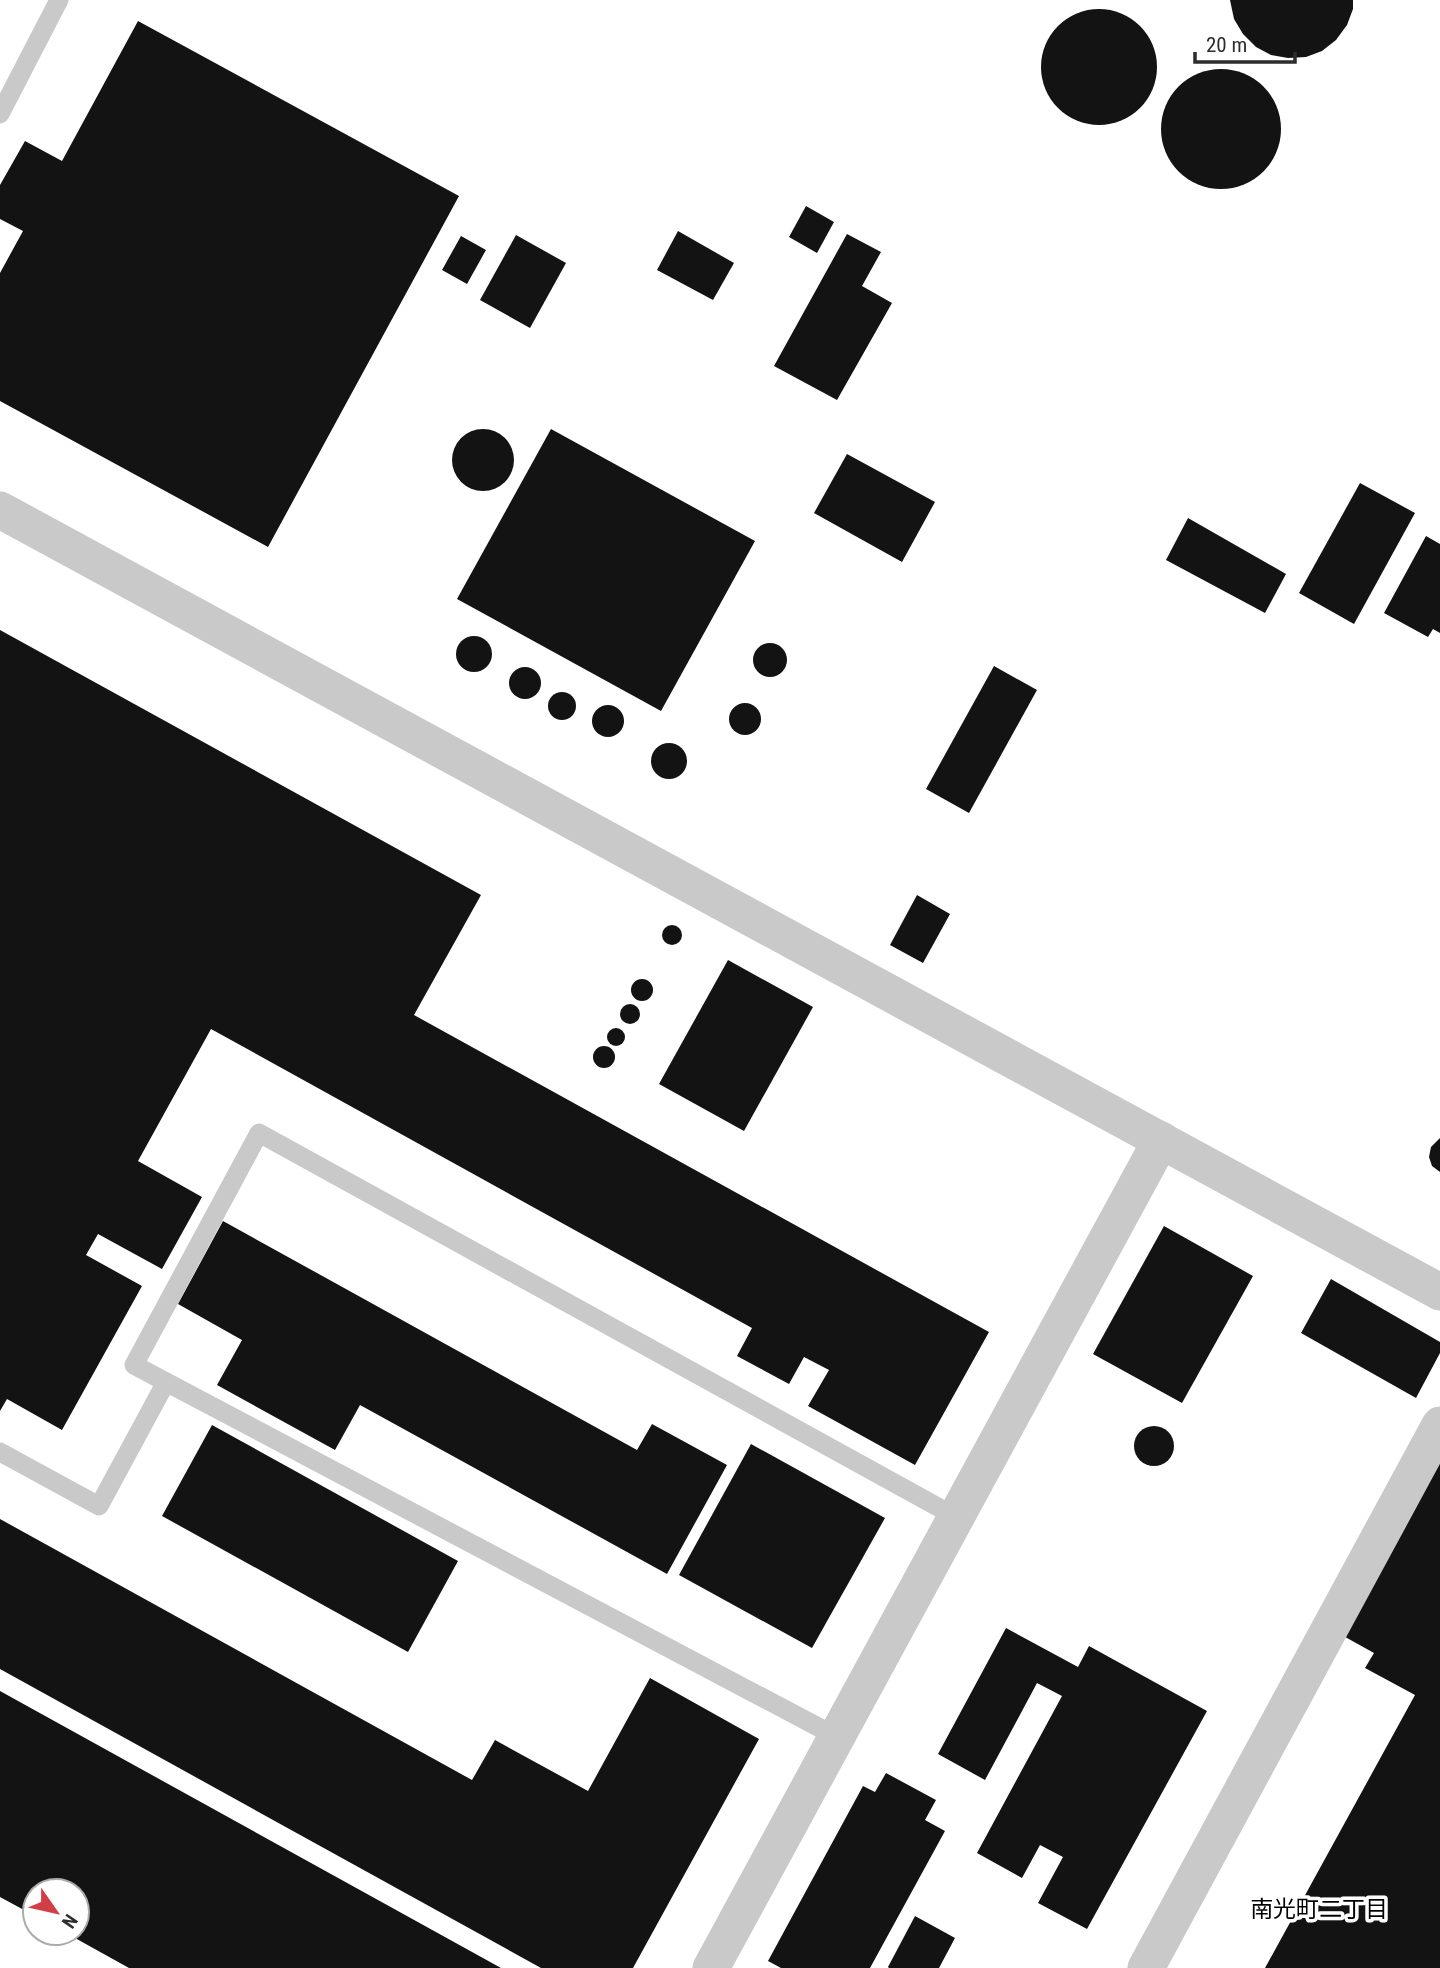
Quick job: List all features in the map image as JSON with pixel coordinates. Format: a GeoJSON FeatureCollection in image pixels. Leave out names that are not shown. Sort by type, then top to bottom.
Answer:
{"type":"FeatureCollection","features":[{"type":"Feature","properties":{"kind":"street"},"geometry":{"type":"LineString","coordinates":[[0,510],[1440,1292]]}},
{"type":"Feature","properties":{"kind":"street"},"geometry":{"type":"LineString","coordinates":[[711,1968],[1161,1140]]}},
{"type":"Feature","properties":{"kind":"street"},"geometry":{"type":"LineString","coordinates":[[1146,1968],[1440,1424]]}},
{"type":"Feature","properties":{"kind":"lane"},"geometry":{"type":"LineString","coordinates":[[0,114],[60,0]]}},
{"type":"Feature","properties":{"kind":"lane"},"geometry":{"type":"LineString","coordinates":[[836,1737],[134,1365],[259,1133],[956,1517]]}},
{"type":"Feature","properties":{"kind":"lane"},"geometry":{"type":"LineString","coordinates":[[0,1452],[99,1506],[166,1382]]}},
{"type":"Feature","properties":{"kind":"building"},"geometry":{"type":"Polygon","coordinates":[[[1230,0],[1353,0],[1353,9],[1347,25],[1336,40],[1322,51],[1306,57],[1288,58],[1271,55],[1256,47],[1243,34],[1234,19],[1230,0]]]}},
{"type":"Feature","properties":{"kind":"building"},"geometry":{"type":"Polygon","coordinates":[[[1099,9],[1121,14],[1140,26],[1152,45],[1157,67],[1152,89],[1140,108],[1121,120],[1099,125],[1077,120],[1058,108],[1046,89],[1041,67],[1046,45],[1058,26],[1077,14],[1099,9]]]}},
{"type":"Feature","properties":{"kind":"building"},"geometry":{"type":"Polygon","coordinates":[[[138,21],[459,196],[268,547],[0,401],[0,273],[23,231],[0,219],[0,185],[25,141],[62,161],[138,21]]]}},
{"type":"Feature","properties":{"kind":"building"},"geometry":{"type":"Polygon","coordinates":[[[1221,69],[1244,73],[1264,86],[1277,106],[1281,129],[1277,152],[1264,172],[1244,185],[1221,189],[1198,185],[1178,172],[1165,152],[1161,129],[1165,106],[1178,86],[1198,73],[1221,69]]]}},
{"type":"Feature","properties":{"kind":"building"},"geometry":{"type":"Polygon","coordinates":[[[806,206],[834,222],[817,253],[789,237],[806,206]]]}},
{"type":"Feature","properties":{"kind":"building"},"geometry":{"type":"Polygon","coordinates":[[[678,231],[734,263],[713,300],[657,270],[678,231]]]}},
{"type":"Feature","properties":{"kind":"building"},"geometry":{"type":"Polygon","coordinates":[[[847,234],[881,252],[862,286],[892,303],[837,400],[774,366],[847,234]]]}},
{"type":"Feature","properties":{"kind":"building"},"geometry":{"type":"Polygon","coordinates":[[[516,235],[566,263],[530,328],[480,300],[516,235]]]}},
{"type":"Feature","properties":{"kind":"building"},"geometry":{"type":"Polygon","coordinates":[[[461,236],[486,250],[467,284],[442,270],[461,236]]]}},
{"type":"Feature","properties":{"kind":"building"},"geometry":{"type":"Polygon","coordinates":[[[483,429],[505,438],[514,460],[505,482],[483,491],[461,482],[452,460],[461,438],[483,429]]]}},
{"type":"Feature","properties":{"kind":"building"},"geometry":{"type":"Polygon","coordinates":[[[551,429],[755,541],[661,711],[457,599],[551,429]]]}},
{"type":"Feature","properties":{"kind":"building"},"geometry":{"type":"Polygon","coordinates":[[[847,454],[935,502],[902,562],[814,513],[847,454]]]}},
{"type":"Feature","properties":{"kind":"building"},"geometry":{"type":"Polygon","coordinates":[[[1360,483],[1415,513],[1354,624],[1299,593],[1360,483]]]}},
{"type":"Feature","properties":{"kind":"building"},"geometry":{"type":"Polygon","coordinates":[[[1188,518],[1286,574],[1265,613],[1166,560],[1188,518]]]}},
{"type":"Feature","properties":{"kind":"building"},"geometry":{"type":"Polygon","coordinates":[[[1426,536],[1440,544],[1440,633],[1433,629],[1428,637],[1384,613],[1426,536]]]}},
{"type":"Feature","properties":{"kind":"building"},"geometry":{"type":"Polygon","coordinates":[[[0,630],[481,895],[414,1015],[989,1332],[915,1465],[808,1406],[829,1370],[804,1357],[789,1384],[737,1356],[752,1328],[211,1029],[138,1161],[202,1197],[162,1269],[98,1234],[86,1255],[142,1286],[62,1430],[7,1399],[0,1411],[0,630]]]}},
{"type":"Feature","properties":{"kind":"building"},"geometry":{"type":"Polygon","coordinates":[[[474,636],[486,642],[492,654],[486,666],[474,672],[462,666],[456,654],[462,642],[474,636]]]}},
{"type":"Feature","properties":{"kind":"building"},"geometry":{"type":"Polygon","coordinates":[[[770,643],[782,648],[787,660],[782,672],[770,677],[758,672],[753,660],[758,648],[770,643]]]}},
{"type":"Feature","properties":{"kind":"building"},"geometry":{"type":"Polygon","coordinates":[[[994,666],[1037,690],[969,813],[926,789],[994,666]]]}},
{"type":"Feature","properties":{"kind":"building"},"geometry":{"type":"Polygon","coordinates":[[[525,667],[536,672],[541,683],[536,694],[525,699],[514,694],[509,683],[514,672],[525,667]]]}},
{"type":"Feature","properties":{"kind":"building"},"geometry":{"type":"Polygon","coordinates":[[[562,692],[572,696],[576,706],[572,716],[562,720],[552,716],[548,706],[552,696],[562,692]]]}},
{"type":"Feature","properties":{"kind":"building"},"geometry":{"type":"Polygon","coordinates":[[[745,703],[756,708],[761,719],[756,730],[745,735],[734,730],[729,719],[734,708],[745,703]]]}},
{"type":"Feature","properties":{"kind":"building"},"geometry":{"type":"Polygon","coordinates":[[[608,705],[619,710],[624,721],[619,732],[608,737],[597,732],[592,721],[597,710],[608,705]]]}},
{"type":"Feature","properties":{"kind":"building"},"geometry":{"type":"Polygon","coordinates":[[[669,743],[682,748],[687,761],[682,774],[669,779],[656,774],[651,761],[656,748],[669,743]]]}},
{"type":"Feature","properties":{"kind":"building"},"geometry":{"type":"Polygon","coordinates":[[[917,895],[950,914],[923,963],[890,945],[917,895]]]}},
{"type":"Feature","properties":{"kind":"building"},"geometry":{"type":"Polygon","coordinates":[[[672,925],[679,928],[682,935],[679,942],[672,945],[665,942],[662,935],[665,928],[672,925]]]}},
{"type":"Feature","properties":{"kind":"building"},"geometry":{"type":"Polygon","coordinates":[[[728,960],[813,1007],[744,1131],[659,1084],[728,960]]]}},
{"type":"Feature","properties":{"kind":"building"},"geometry":{"type":"Polygon","coordinates":[[[642,979],[652,986],[653,990],[646,1000],[642,1001],[632,994],[631,990],[638,980],[642,979]]]}},
{"type":"Feature","properties":{"kind":"building"},"geometry":{"type":"Polygon","coordinates":[[[626,1004],[634,1004],[640,1014],[634,1024],[626,1024],[620,1018],[620,1010],[626,1004]]]}},
{"type":"Feature","properties":{"kind":"building"},"geometry":{"type":"Polygon","coordinates":[[[616,1028],[624,1033],[625,1037],[620,1045],[616,1046],[608,1041],[607,1037],[612,1029],[616,1028]]]}},
{"type":"Feature","properties":{"kind":"building"},"geometry":{"type":"Polygon","coordinates":[[[600,1046],[608,1046],[615,1053],[615,1061],[608,1068],[600,1068],[593,1061],[593,1053],[600,1046]]]}},
{"type":"Feature","properties":{"kind":"building"},"geometry":{"type":"Polygon","coordinates":[[[1440,1138],[1440,1172],[1432,1166],[1429,1157],[1431,1147],[1440,1138]]]}},
{"type":"Feature","properties":{"kind":"building"},"geometry":{"type":"Polygon","coordinates":[[[223,1221],[637,1450],[652,1424],[727,1465],[667,1574],[360,1405],[335,1450],[217,1385],[242,1340],[178,1304],[223,1221]]]}},
{"type":"Feature","properties":{"kind":"building"},"geometry":{"type":"Polygon","coordinates":[[[1164,1226],[1253,1276],[1182,1403],[1093,1354],[1164,1226]]]}},
{"type":"Feature","properties":{"kind":"building"},"geometry":{"type":"Polygon","coordinates":[[[1331,1279],[1440,1342],[1440,1353],[1416,1398],[1301,1333],[1331,1279]]]}},
{"type":"Feature","properties":{"kind":"building"},"geometry":{"type":"Polygon","coordinates":[[[212,1425],[458,1561],[408,1652],[162,1516],[212,1425]]]}},
{"type":"Feature","properties":{"kind":"building"},"geometry":{"type":"Polygon","coordinates":[[[1154,1426],[1162,1427],[1168,1432],[1173,1438],[1173,1454],[1168,1460],[1162,1465],[1154,1466],[1146,1465],[1140,1460],[1135,1454],[1134,1446],[1135,1438],[1140,1432],[1146,1427],[1154,1426]]]}},
{"type":"Feature","properties":{"kind":"building"},"geometry":{"type":"Polygon","coordinates":[[[751,1444],[885,1518],[812,1648],[679,1575],[751,1444]]]}},
{"type":"Feature","properties":{"kind":"building"},"geometry":{"type":"Polygon","coordinates":[[[1440,1448],[1440,1968],[1265,1968],[1415,1695],[1365,1668],[1374,1653],[1338,1633],[1440,1448]]]}},
{"type":"Feature","properties":{"kind":"building"},"geometry":{"type":"Polygon","coordinates":[[[0,1519],[472,1780],[495,1740],[588,1791],[650,1678],[759,1739],[633,1968],[541,1968],[0,1669],[0,1519]]]}},
{"type":"Feature","properties":{"kind":"building"},"geometry":{"type":"Polygon","coordinates":[[[1006,1628],[1078,1667],[1089,1646],[1207,1711],[1087,1929],[1038,1903],[1063,1857],[1040,1845],[1022,1878],[977,1853],[1062,1696],[1037,1683],[985,1780],[938,1754],[1006,1628]]]}},
{"type":"Feature","properties":{"kind":"building"},"geometry":{"type":"Polygon","coordinates":[[[0,1691],[501,1968],[129,1968],[91,1947],[91,1877],[21,1877],[21,1908],[0,1897],[0,1691]]]}},
{"type":"Feature","properties":{"kind":"building"},"geometry":{"type":"Polygon","coordinates":[[[886,1773],[936,1800],[925,1820],[945,1831],[870,1968],[781,1968],[768,1961],[863,1786],[875,1792],[886,1773]]]}},
{"type":"Feature","properties":{"kind":"building"},"geometry":{"type":"Polygon","coordinates":[[[915,1916],[955,1938],[939,1968],[889,1968],[888,1967],[915,1916]]]}},
{"type":"Feature","properties":{"kind":"district","name":"南光町二丁目"},"geometry":{"type":"Point","coordinates":[1319,1909]}}]}
